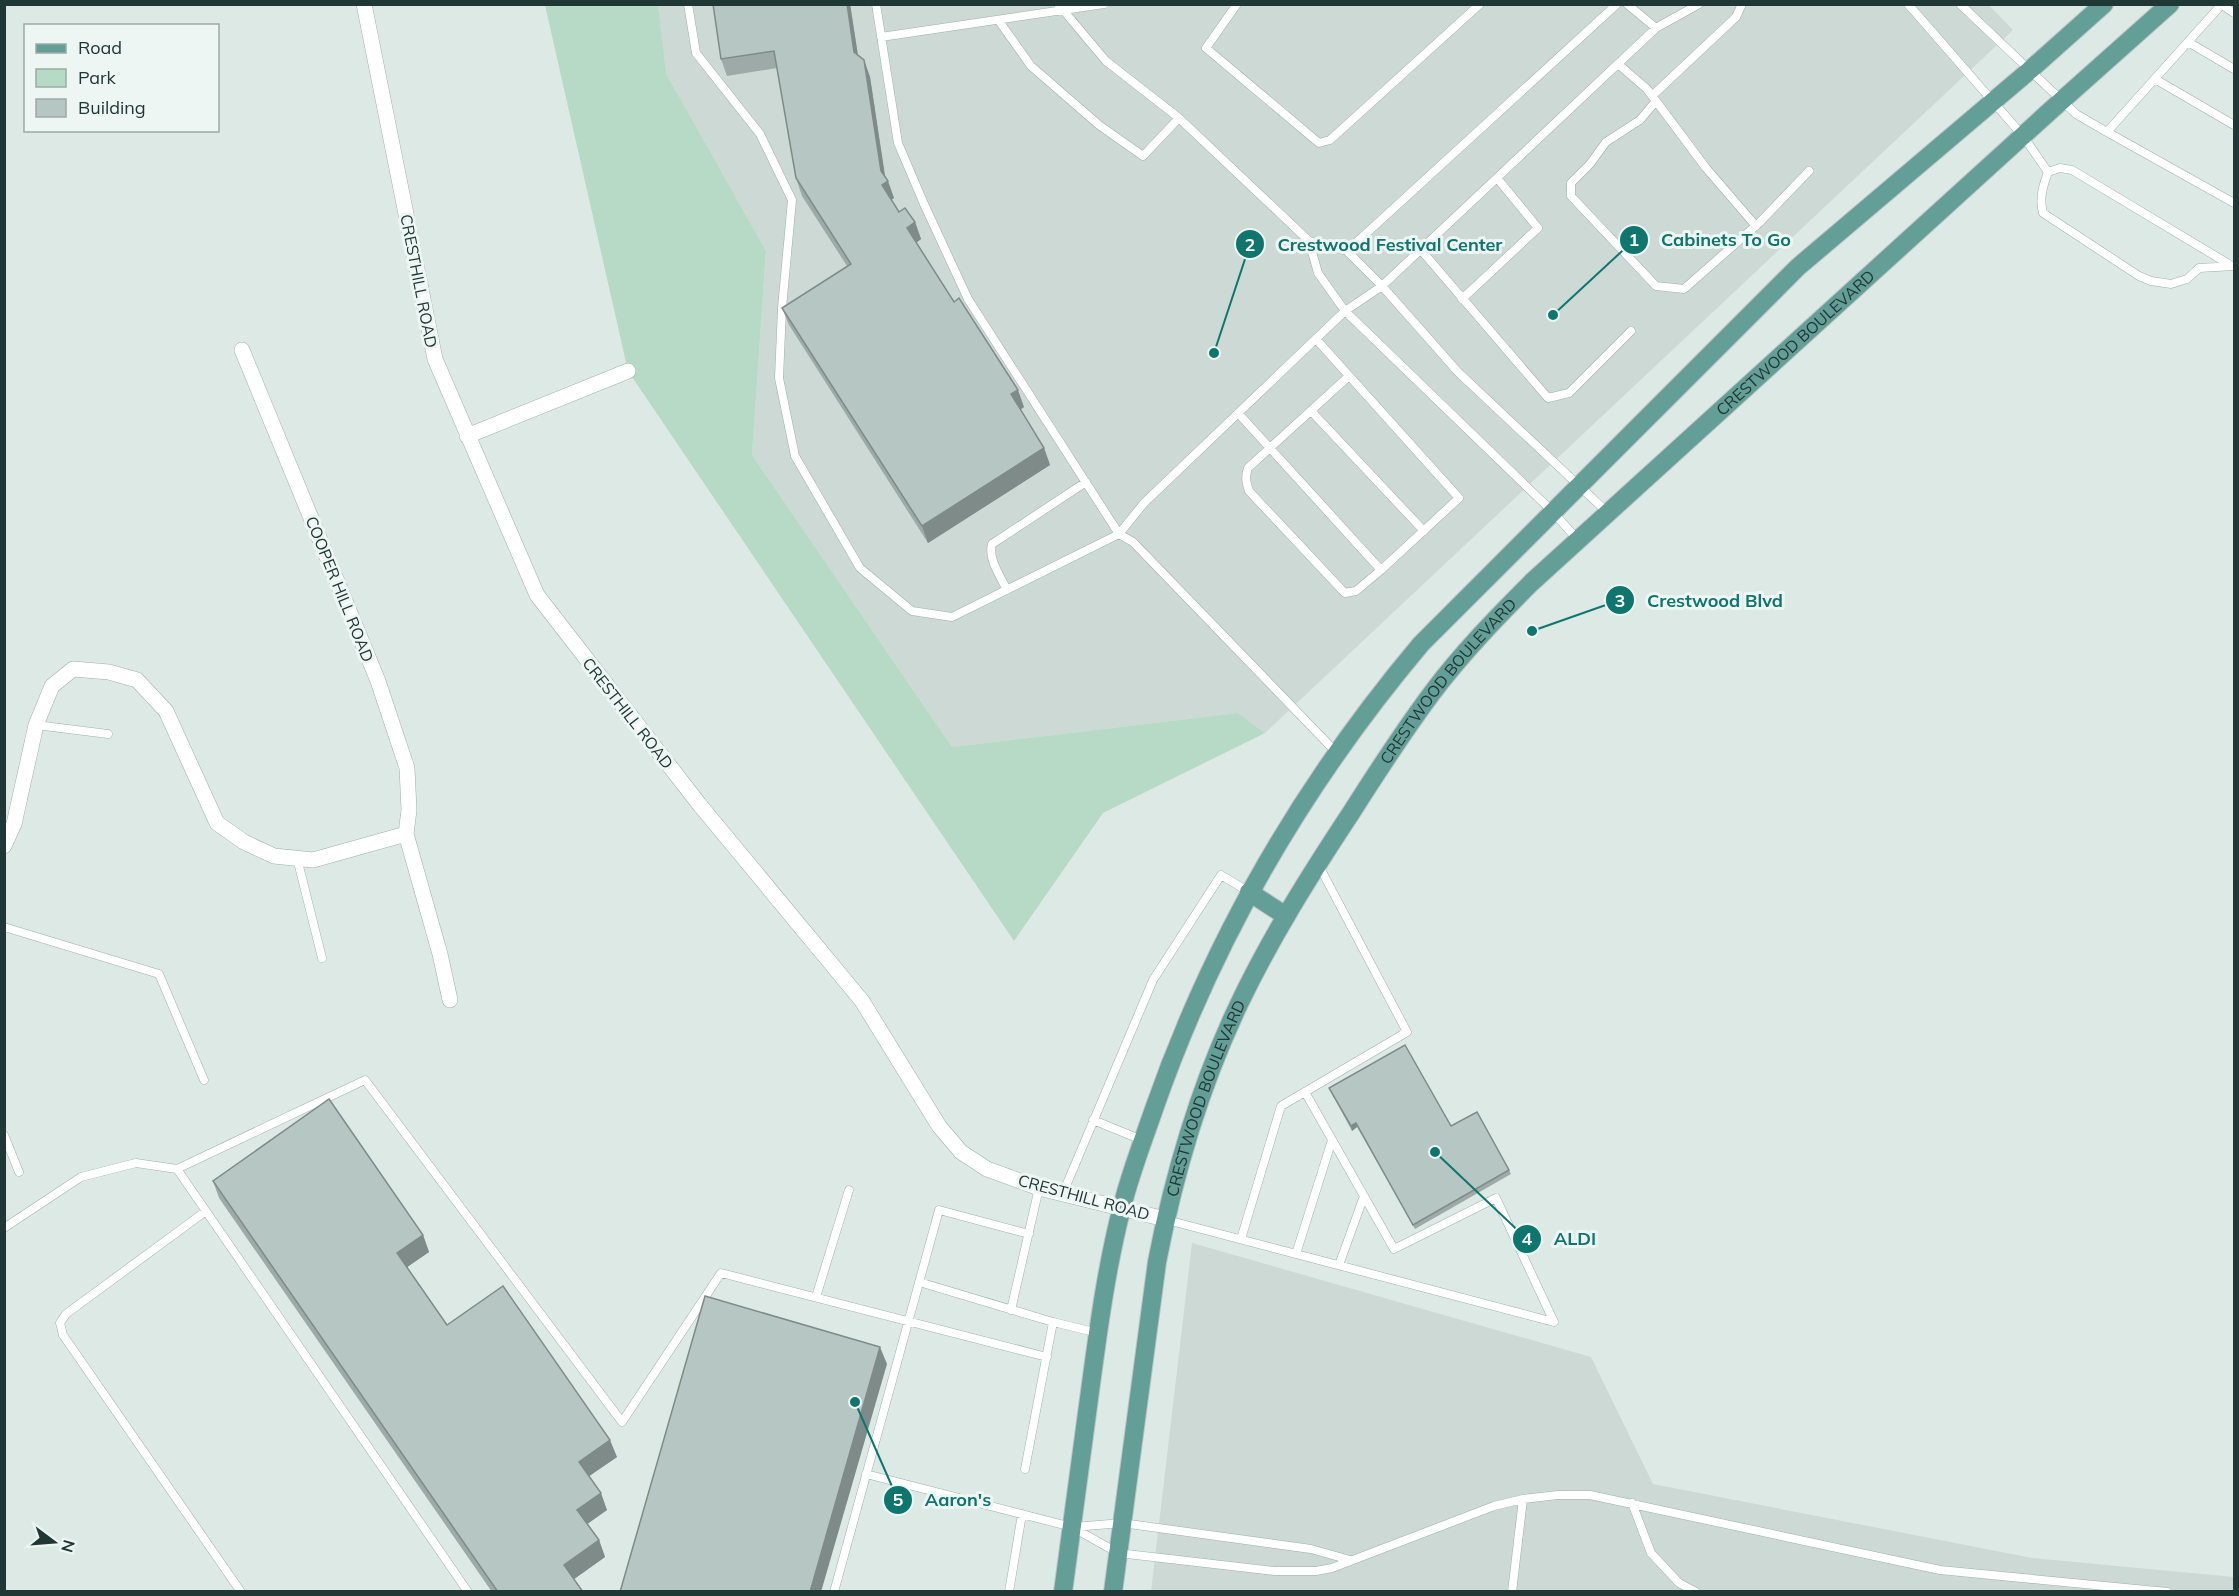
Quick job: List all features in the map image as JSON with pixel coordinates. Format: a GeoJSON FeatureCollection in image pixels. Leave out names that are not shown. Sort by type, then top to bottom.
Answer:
{"type":"FeatureCollection","features":[{"type":"Feature","properties":{"kind":"main road"},"geometry":{"type":"LineString","coordinates":[[1065,1592],[1098,1333],[1122,1207],[1166,1073],[1195,1004],[1249,892],[1303,801],[1378,695],[1421,644],[1798,267],[2030,70],[2104,4]]}},
{"type":"Feature","properties":{"kind":"main road","name":"CRESTWOOD BOULEVARD"},"geometry":{"type":"LineString","coordinates":[[1113,1592],[1151,1305],[1165,1219],[1180,1160],[1220,1048],[1254,974],[1318,863],[1397,742],[1433,692],[1500,614],[1577,539],[2170,4]]}},
{"type":"Feature","properties":{"kind":"main road"},"geometry":{"type":"LineString","coordinates":[[1249,892],[1286,916]]}},
{"type":"Feature","properties":{"kind":"street","name":"CRESTHILL ROAD"},"geometry":{"type":"LineString","coordinates":[[364,4],[435,359],[537,595],[699,804],[862,1001],[939,1126],[961,1152],[987,1169],[1039,1188],[1064,1192],[1165,1219]]}},
{"type":"Feature","properties":{"kind":"street","name":"COOPER HILL ROAD"},"geometry":{"type":"LineString","coordinates":[[242,350],[378,681],[407,768],[409,810],[406,834],[440,954],[450,1000]]}},
{"type":"Feature","properties":{"kind":"street"},"geometry":{"type":"LineString","coordinates":[[467,436],[628,371]]}},
{"type":"Feature","properties":{"kind":"street"},"geometry":{"type":"LineString","coordinates":[[4,846],[14,824],[36,725],[52,686],[73,669],[109,672],[137,680],[166,711],[217,823],[244,842],[274,856],[313,860],[406,834]]}},
{"type":"Feature","properties":{"kind":"lane"},"geometry":{"type":"LineString","coordinates":[[688,4],[696,53],[760,134],[792,200],[782,308],[779,378],[795,456],[860,568],[912,611],[952,617],[1119,534],[1144,504],[1345,311],[1382,286],[1656,28],[1699,4]]}},
{"type":"Feature","properties":{"kind":"lane"},"geometry":{"type":"LineString","coordinates":[[876,4],[898,143],[968,299],[1119,534],[1133,542],[1336,752]]}},
{"type":"Feature","properties":{"kind":"lane"},"geometry":{"type":"LineString","coordinates":[[1058,4],[1106,61],[1179,118],[1309,241],[1347,251],[1382,286],[1458,372],[1607,512]]}},
{"type":"Feature","properties":{"kind":"lane"},"geometry":{"type":"LineString","coordinates":[[881,37],[1104,4]]}},
{"type":"Feature","properties":{"kind":"lane"},"geometry":{"type":"LineString","coordinates":[[1237,4],[1206,48],[1319,142],[1330,140],[1480,4]]}},
{"type":"Feature","properties":{"kind":"lane"},"geometry":{"type":"LineString","coordinates":[[1347,251],[1617,4]]}},
{"type":"Feature","properties":{"kind":"lane"},"geometry":{"type":"LineString","coordinates":[[1627,4],[1656,28]]}},
{"type":"Feature","properties":{"kind":"lane"},"geometry":{"type":"LineString","coordinates":[[1742,4],[1736,17],[1654,99],[1640,120],[1606,142],[1590,164],[1571,183],[1570,196],[1656,286],[1683,289],[1756,226],[1809,171]]}},
{"type":"Feature","properties":{"kind":"lane"},"geometry":{"type":"LineString","coordinates":[[1908,4],[2023,136],[2048,172]]}},
{"type":"Feature","properties":{"kind":"lane"},"geometry":{"type":"LineString","coordinates":[[1960,4],[2076,114],[2235,203]]}},
{"type":"Feature","properties":{"kind":"lane"},"geometry":{"type":"LineString","coordinates":[[2107,132],[2222,5],[2235,13]]}},
{"type":"Feature","properties":{"kind":"lane"},"geometry":{"type":"LineString","coordinates":[[999,21],[1031,66],[1099,125],[1143,156],[1179,118]]}},
{"type":"Feature","properties":{"kind":"lane"},"geometry":{"type":"LineString","coordinates":[[2188,42],[2235,69]]}},
{"type":"Feature","properties":{"kind":"lane"},"geometry":{"type":"LineString","coordinates":[[1618,63],[1647,88],[1706,168],[1756,226]]}},
{"type":"Feature","properties":{"kind":"lane"},"geometry":{"type":"LineString","coordinates":[[2155,79],[2235,125]]}},
{"type":"Feature","properties":{"kind":"lane"},"geometry":{"type":"LineString","coordinates":[[2048,172],[2060,168],[2072,170],[2233,266]]}},
{"type":"Feature","properties":{"kind":"lane"},"geometry":{"type":"LineString","coordinates":[[2048,172],[2041,203],[2043,213],[2139,276],[2151,281],[2171,284],[2187,279],[2199,268],[2233,266]]}},
{"type":"Feature","properties":{"kind":"lane"},"geometry":{"type":"LineString","coordinates":[[1462,299],[1538,228],[1497,178]]}},
{"type":"Feature","properties":{"kind":"lane"},"geometry":{"type":"LineString","coordinates":[[1309,241],[1318,273],[1345,311],[1553,512],[1577,539]]}},
{"type":"Feature","properties":{"kind":"lane"},"geometry":{"type":"LineString","coordinates":[[1421,250],[1548,398],[1569,393],[1631,331]]}},
{"type":"Feature","properties":{"kind":"lane"},"geometry":{"type":"LineString","coordinates":[[1316,339],[1459,498],[1356,591],[1345,592],[1249,491],[1245,476],[1248,468],[1349,376]]}},
{"type":"Feature","properties":{"kind":"lane"},"geometry":{"type":"LineString","coordinates":[[1311,411],[1424,531]]}},
{"type":"Feature","properties":{"kind":"lane"},"geometry":{"type":"LineString","coordinates":[[1238,413],[1381,570]]}},
{"type":"Feature","properties":{"kind":"lane"},"geometry":{"type":"LineString","coordinates":[[1007,590],[992,560],[990,552],[992,544],[1086,482]]}},
{"type":"Feature","properties":{"kind":"lane"},"geometry":{"type":"LineString","coordinates":[[36,725],[108,734]]}},
{"type":"Feature","properties":{"kind":"lane"},"geometry":{"type":"LineString","coordinates":[[297,858],[322,958]]}},
{"type":"Feature","properties":{"kind":"lane"},"geometry":{"type":"LineString","coordinates":[[1241,1239],[1281,1106],[1407,1032],[1318,863]]}},
{"type":"Feature","properties":{"kind":"lane"},"geometry":{"type":"LineString","coordinates":[[1064,1192],[1153,980],[1221,876],[1249,892]]}},
{"type":"Feature","properties":{"kind":"lane"},"geometry":{"type":"LineString","coordinates":[[4,927],[159,974],[204,1080]]}},
{"type":"Feature","properties":{"kind":"lane"},"geometry":{"type":"LineString","coordinates":[[4,1228],[81,1177],[136,1163],[177,1169],[365,1080],[622,1422],[721,1273],[1047,1357]]}},
{"type":"Feature","properties":{"kind":"lane"},"geometry":{"type":"LineString","coordinates":[[1165,1219],[1554,1322],[1496,1198],[1394,1249],[1305,1092]]}},
{"type":"Feature","properties":{"kind":"lane"},"geometry":{"type":"LineString","coordinates":[[1093,1120],[1143,1140]]}},
{"type":"Feature","properties":{"kind":"lane"},"geometry":{"type":"LineString","coordinates":[[4,1135],[19,1172]]}},
{"type":"Feature","properties":{"kind":"lane"},"geometry":{"type":"LineString","coordinates":[[1296,1254],[1332,1140]]}},
{"type":"Feature","properties":{"kind":"lane"},"geometry":{"type":"LineString","coordinates":[[177,1169],[467,1591]]}},
{"type":"Feature","properties":{"kind":"lane"},"geometry":{"type":"LineString","coordinates":[[1011,1310],[1039,1188]]}},
{"type":"Feature","properties":{"kind":"lane"},"geometry":{"type":"LineString","coordinates":[[816,1297],[849,1190]]}},
{"type":"Feature","properties":{"kind":"lane"},"geometry":{"type":"LineString","coordinates":[[1339,1265],[1364,1196]]}},
{"type":"Feature","properties":{"kind":"lane"},"geometry":{"type":"LineString","coordinates":[[834,1592],[939,1210],[1029,1234]]}},
{"type":"Feature","properties":{"kind":"lane"},"geometry":{"type":"LineString","coordinates":[[206,1211],[66,1314],[60,1323],[63,1335],[241,1592]]}},
{"type":"Feature","properties":{"kind":"lane"},"geometry":{"type":"LineString","coordinates":[[919,1282],[1098,1333]]}},
{"type":"Feature","properties":{"kind":"lane"},"geometry":{"type":"LineString","coordinates":[[1025,1469],[1053,1322]]}},
{"type":"Feature","properties":{"kind":"lane"},"geometry":{"type":"LineString","coordinates":[[866,1474],[1072,1527],[1118,1553],[1286,1572],[1332,1568],[1462,1516],[1523,1499],[1558,1495],[1590,1495],[1940,1570],[2167,1592]]}},
{"type":"Feature","properties":{"kind":"lane"},"geometry":{"type":"LineString","coordinates":[[1512,1592],[1523,1499]]}},
{"type":"Feature","properties":{"kind":"lane"},"geometry":{"type":"LineString","coordinates":[[1632,1503],[1651,1553],[1679,1583],[1696,1592]]}},
{"type":"Feature","properties":{"kind":"lane"},"geometry":{"type":"LineString","coordinates":[[1010,1592],[1022,1514]]}},
{"type":"Feature","properties":{"kind":"lane"},"geometry":{"type":"LineString","coordinates":[[1072,1527],[1122,1523],[1311,1549],[1350,1560]]}},
{"type":"Feature","properties":{"kind":"shaded area"},"geometry":{"type":"Polygon","coordinates":[[[1988,4],[2013,30],[1265,733],[1238,713],[952,747],[752,455],[766,251],[665,74],[658,5],[1988,4]]]}},
{"type":"Feature","properties":{"kind":"shaded area"},"geometry":{"type":"Polygon","coordinates":[[[1192,1243],[1591,1357],[1653,1484],[2032,1558],[2234,1577],[2234,1592],[1151,1592],[1192,1243]]]}},
{"type":"Feature","properties":{"kind":"green space"},"geometry":{"type":"Polygon","coordinates":[[[545,5],[658,5],[666,74],[766,251],[752,455],[952,747],[1238,713],[1265,733],[1103,813],[1014,941],[628,371],[545,5]]]}},
{"type":"Feature","properties":{"kind":"building"},"geometry":{"type":"Polygon","coordinates":[[[713,4],[847,4],[854,52],[864,60],[881,171],[888,181],[882,185],[899,212],[905,208],[915,222],[907,228],[954,302],[959,298],[1018,390],[1011,394],[1044,448],[922,526],[782,308],[851,264],[796,178],[774,51],[721,59],[713,4]]]}},
{"type":"Feature","properties":{"kind":"building"},"geometry":{"type":"Polygon","coordinates":[[[1405,1045],[1451,1126],[1477,1112],[1509,1170],[1413,1225],[1356,1123],[1351,1126],[1329,1088],[1405,1045]]]}},
{"type":"Feature","properties":{"kind":"building"},"geometry":{"type":"Polygon","coordinates":[[[329,1099],[423,1235],[397,1253],[447,1325],[503,1286],[610,1440],[579,1462],[601,1493],[577,1510],[599,1540],[564,1565],[583,1592],[498,1592],[213,1181],[329,1099]]]}},
{"type":"Feature","properties":{"kind":"building"},"geometry":{"type":"Polygon","coordinates":[[[705,1296],[880,1347],[810,1592],[620,1592],[705,1296]]]}},
{"type":"Feature","properties":{"kind":"place","name":"Cabinets To Go"},"geometry":{"type":"Point","coordinates":[1553,315]}},
{"type":"Feature","properties":{"kind":"place","name":"Crestwood Festival Center"},"geometry":{"type":"Point","coordinates":[1214,353]}},
{"type":"Feature","properties":{"kind":"place","name":"Crestwood Blvd"},"geometry":{"type":"Point","coordinates":[1532,631]}},
{"type":"Feature","properties":{"kind":"place","name":"ALDI"},"geometry":{"type":"Point","coordinates":[1435,1152]}},
{"type":"Feature","properties":{"kind":"place","name":"Aaron's"},"geometry":{"type":"Point","coordinates":[855,1402]}}]}
